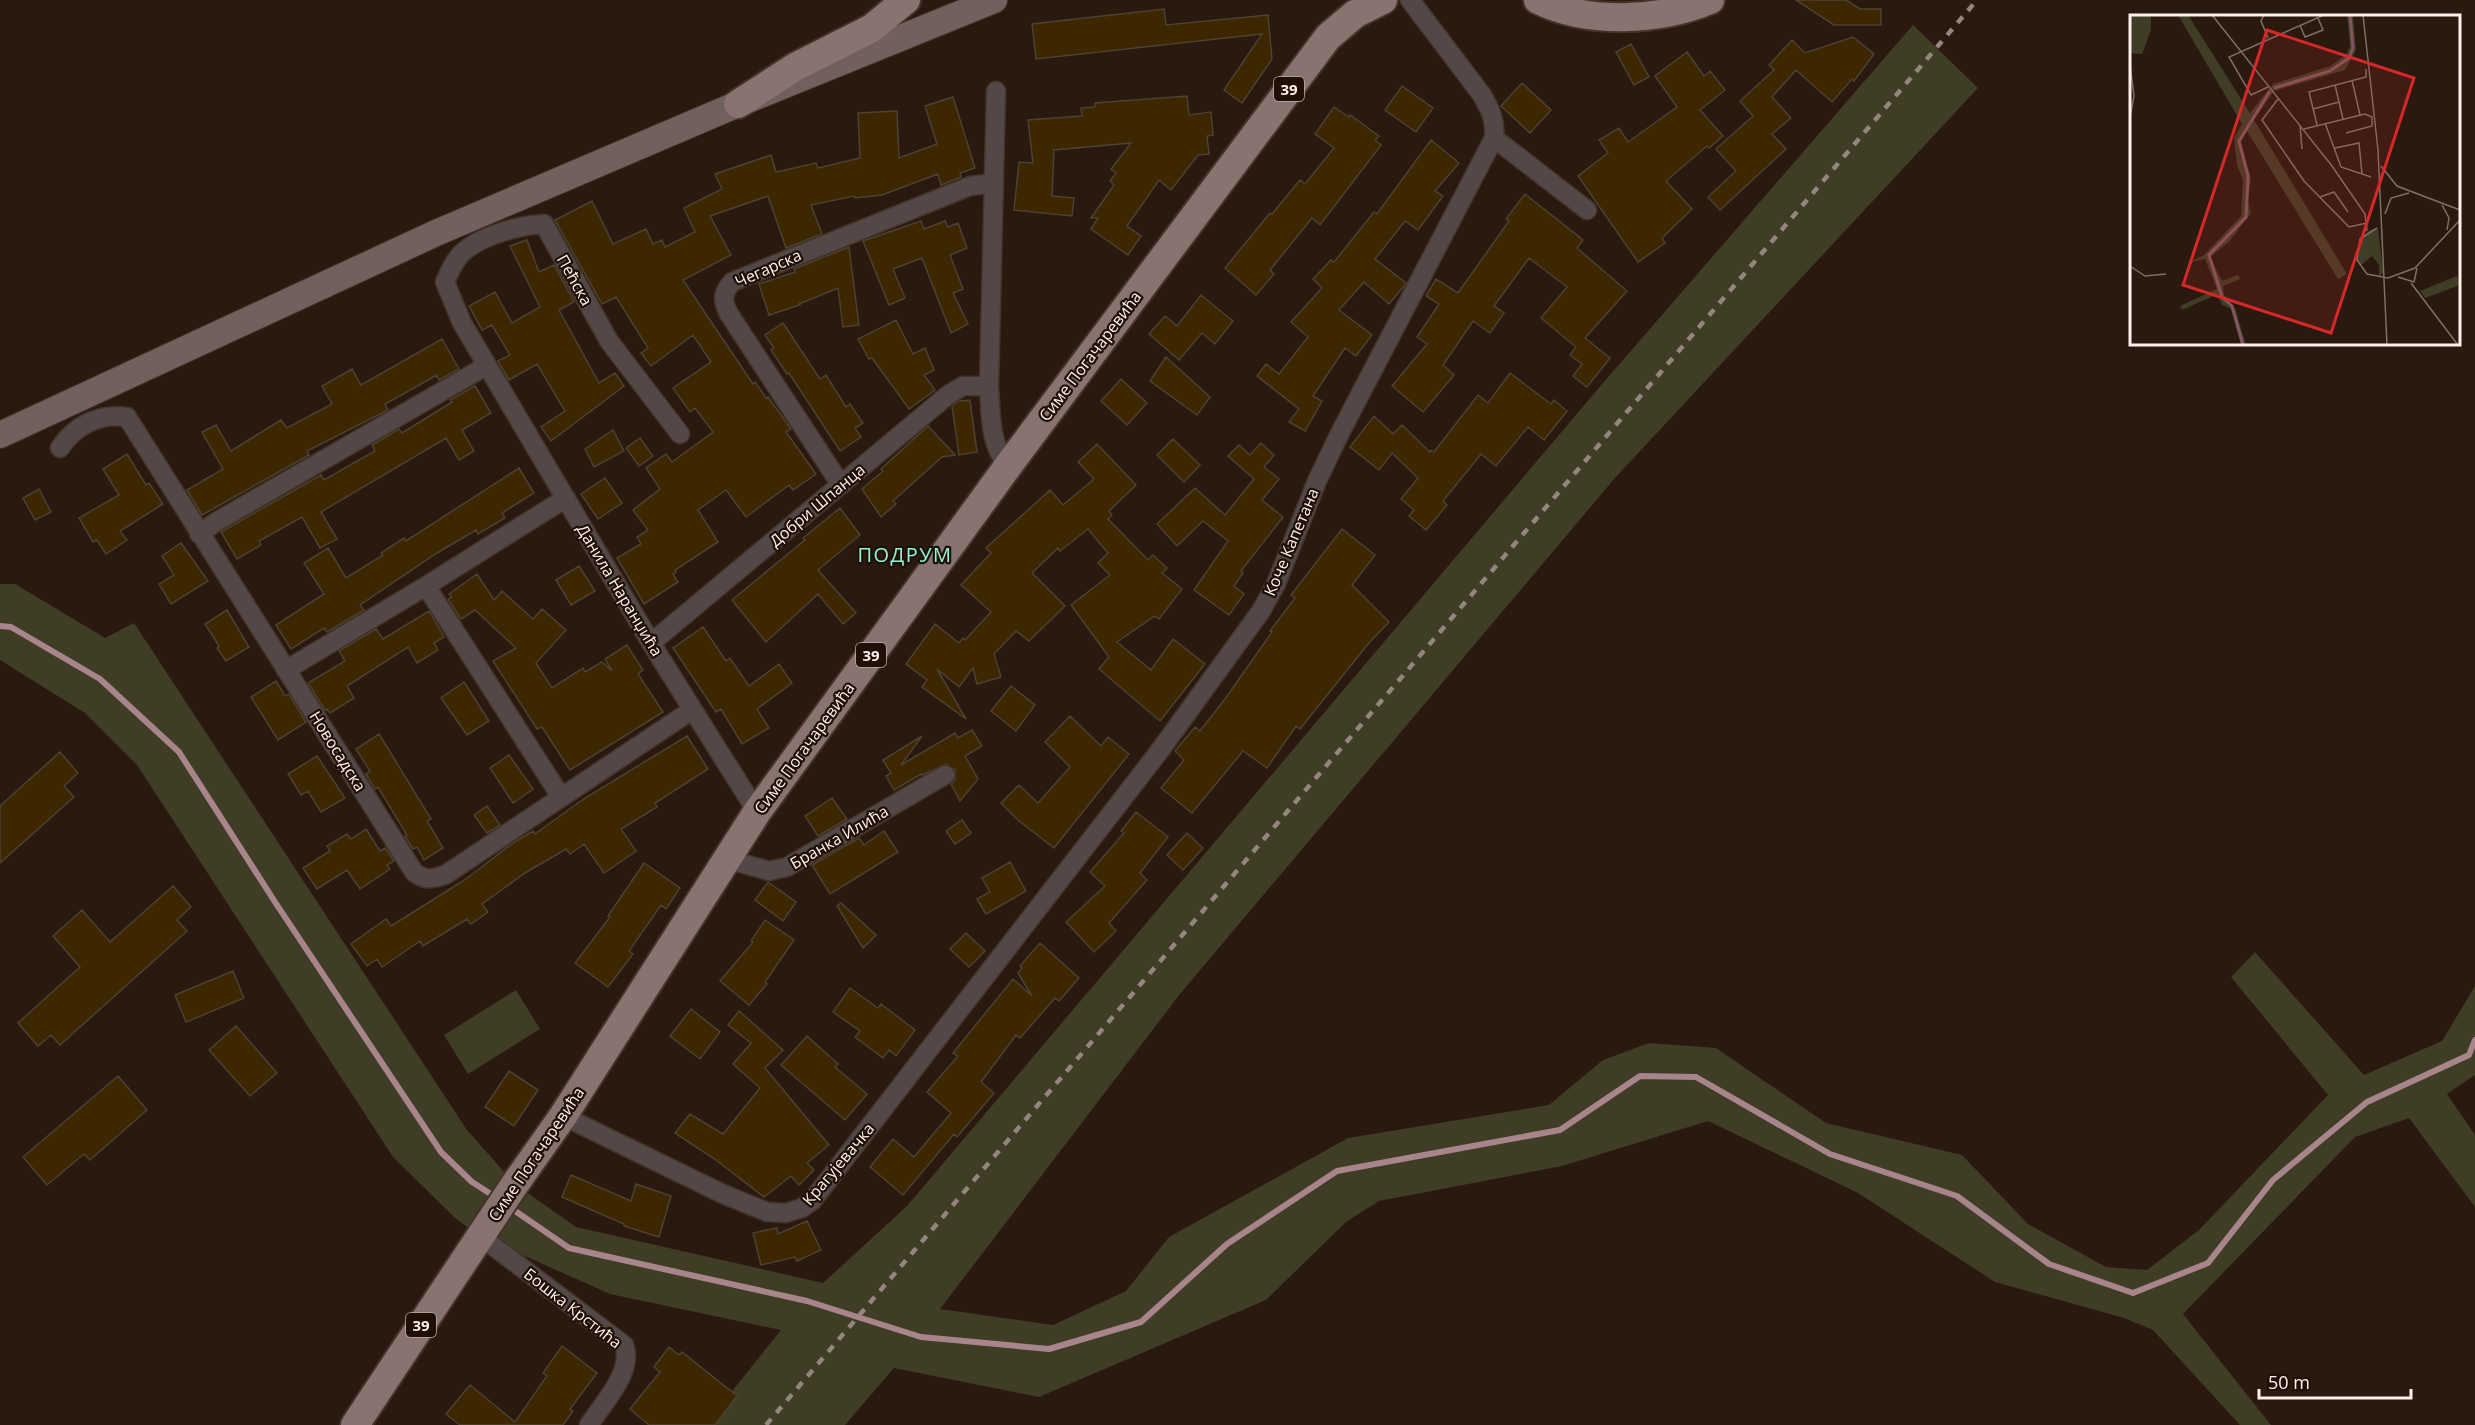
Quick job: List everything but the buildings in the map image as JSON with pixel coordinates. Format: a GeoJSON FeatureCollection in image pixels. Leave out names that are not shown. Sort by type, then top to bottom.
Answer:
{"type":"FeatureCollection","features":[{"type":"Feature","properties":{"kind":"main road"},"geometry":{"type":"LineString","coordinates":[[738,104],[795,67],[872,28],[906,0]]}},
{"type":"Feature","properties":{"kind":"main road"},"geometry":{"type":"LineString","coordinates":[[0,435],[436,233],[738,104],[994,0]]}},
{"type":"Feature","properties":{"kind":"main road","name":"Симе Погачаревића"},"geometry":{"type":"LineString","coordinates":[[1328,37],[1334,0]]}},
{"type":"Feature","properties":{"kind":"main road","name":"Симе Погачаревића"},"geometry":{"type":"LineString","coordinates":[[355,1425],[514,1184],[562,1116],[757,812],[1008,466],[1328,37],[1354,14],[1383,0]]}},
{"type":"Feature","properties":{"kind":"main road"},"geometry":{"type":"LineString","coordinates":[[1538,0],[1584,13],[1632,17],[1666,13],[1710,0]]}},
{"type":"Feature","properties":{"kind":"street"},"geometry":{"type":"LineString","coordinates":[[1410,0],[1482,95],[1491,111],[1495,127],[1494,138],[1587,210]]}},
{"type":"Feature","properties":{"kind":"street"},"geometry":{"type":"LineString","coordinates":[[996,91],[989,386],[992,431],[1000,456],[1008,466]]}},
{"type":"Feature","properties":{"kind":"street","name":"Коче Капетана"},"geometry":{"type":"LineString","coordinates":[[992,969],[1161,749],[1261,611],[1276,584],[1317,481],[1340,433],[1494,138]]}},
{"type":"Feature","properties":{"kind":"street","name":"Чегарска"},"geometry":{"type":"LineString","coordinates":[[841,485],[729,314],[723,301],[725,291],[732,282],[868,226],[970,186],[994,183]]}},
{"type":"Feature","properties":{"kind":"street","name":"Пећска"},"geometry":{"type":"LineString","coordinates":[[445,282],[449,270],[461,254],[472,246],[520,227],[544,224],[609,341],[680,434]]}},
{"type":"Feature","properties":{"kind":"street","name":"Данила Наранџића"},"geometry":{"type":"LineString","coordinates":[[445,282],[462,322],[486,366],[651,643],[757,812]]}},
{"type":"Feature","properties":{"kind":"street"},"geometry":{"type":"LineString","coordinates":[[199,534],[486,366]]}},
{"type":"Feature","properties":{"kind":"street","name":"Добри Шпанца"},"geometry":{"type":"LineString","coordinates":[[651,643],[948,395],[963,386],[989,386]]}},
{"type":"Feature","properties":{"kind":"street","name":"Новосадска"},"geometry":{"type":"LineString","coordinates":[[60,448],[69,434],[94,419],[116,415],[127,417],[414,872],[422,879],[433,879],[445,875],[692,710]]}},
{"type":"Feature","properties":{"kind":"street"},"geometry":{"type":"LineString","coordinates":[[286,670],[566,498]]}},
{"type":"Feature","properties":{"kind":"street"},"geometry":{"type":"LineString","coordinates":[[426,586],[561,797]]}},
{"type":"Feature","properties":{"kind":"street","name":"Бранка Илића"},"geometry":{"type":"LineString","coordinates":[[727,859],[769,871],[787,867],[945,775]]}},
{"type":"Feature","properties":{"kind":"street","name":"Крагујевачка"},"geometry":{"type":"LineString","coordinates":[[562,1116],[723,1194],[767,1212],[786,1213],[802,1208],[812,1201],[992,969]]}},
{"type":"Feature","properties":{"kind":"street","name":"Бошка Крстића"},"geometry":{"type":"LineString","coordinates":[[483,1231],[624,1345],[627,1354],[621,1377],[589,1425]]}},
{"type":"Feature","properties":{"kind":"shaded area"},"geometry":{"type":"Polygon","coordinates":[[[1913,25],[1978,88],[1615,478],[1180,994],[940,1309],[1053,1325],[1126,1291],[1169,1237],[1348,1138],[1549,1105],[1603,1060],[1649,1043],[1716,1048],[1826,1123],[1962,1155],[2028,1224],[2106,1267],[2147,1270],[2199,1230],[2328,1095],[2231,977],[2255,952],[2364,1075],[2442,1041],[2475,986],[2475,1075],[2447,1094],[2475,1135],[2475,1207],[2409,1118],[2355,1137],[2183,1314],[2271,1425],[2240,1425],[2153,1330],[2124,1318],[1995,1282],[1858,1193],[1708,1121],[1562,1166],[1379,1201],[1346,1222],[1266,1300],[1039,1397],[894,1368],[845,1425],[705,1425],[781,1330],[610,1294],[480,1236],[455,1218],[393,1157],[137,765],[85,713],[0,660],[0,584],[15,584],[105,638],[134,623],[467,1130],[515,1184],[576,1227],[823,1283],[907,1206],[1597,390],[1913,25]]]}},
{"type":"Feature","properties":{"kind":"shaded area"},"geometry":{"type":"Polygon","coordinates":[[[516,990],[540,1029],[468,1074],[444,1035],[516,990]]]}},
{"type":"Feature","properties":{"kind":"waterway"},"geometry":{"type":"LineString","coordinates":[[0,626],[11,627],[100,679],[179,752],[275,902],[441,1152],[472,1182],[497,1198]]}},
{"type":"Feature","properties":{"kind":"waterway"},"geometry":{"type":"LineString","coordinates":[[508,1206],[569,1248],[807,1301],[921,1337],[1049,1349],[1141,1322],[1227,1244],[1337,1171],[1560,1130],[1640,1076],[1696,1077],[1830,1154],[1957,1196],[2049,1264],[2133,1293],[2208,1263],[2273,1180],[2367,1102],[2469,1055],[2475,1040]]}},
{"type":"Feature","properties":{"kind":"railway"},"geometry":{"type":"LineString","coordinates":[[766,1425],[1977,0]]}},
{"type":"Feature","properties":{"kind":"district","name":"ПОДРУМ"},"geometry":{"type":"Point","coordinates":[905,554]}}]}
